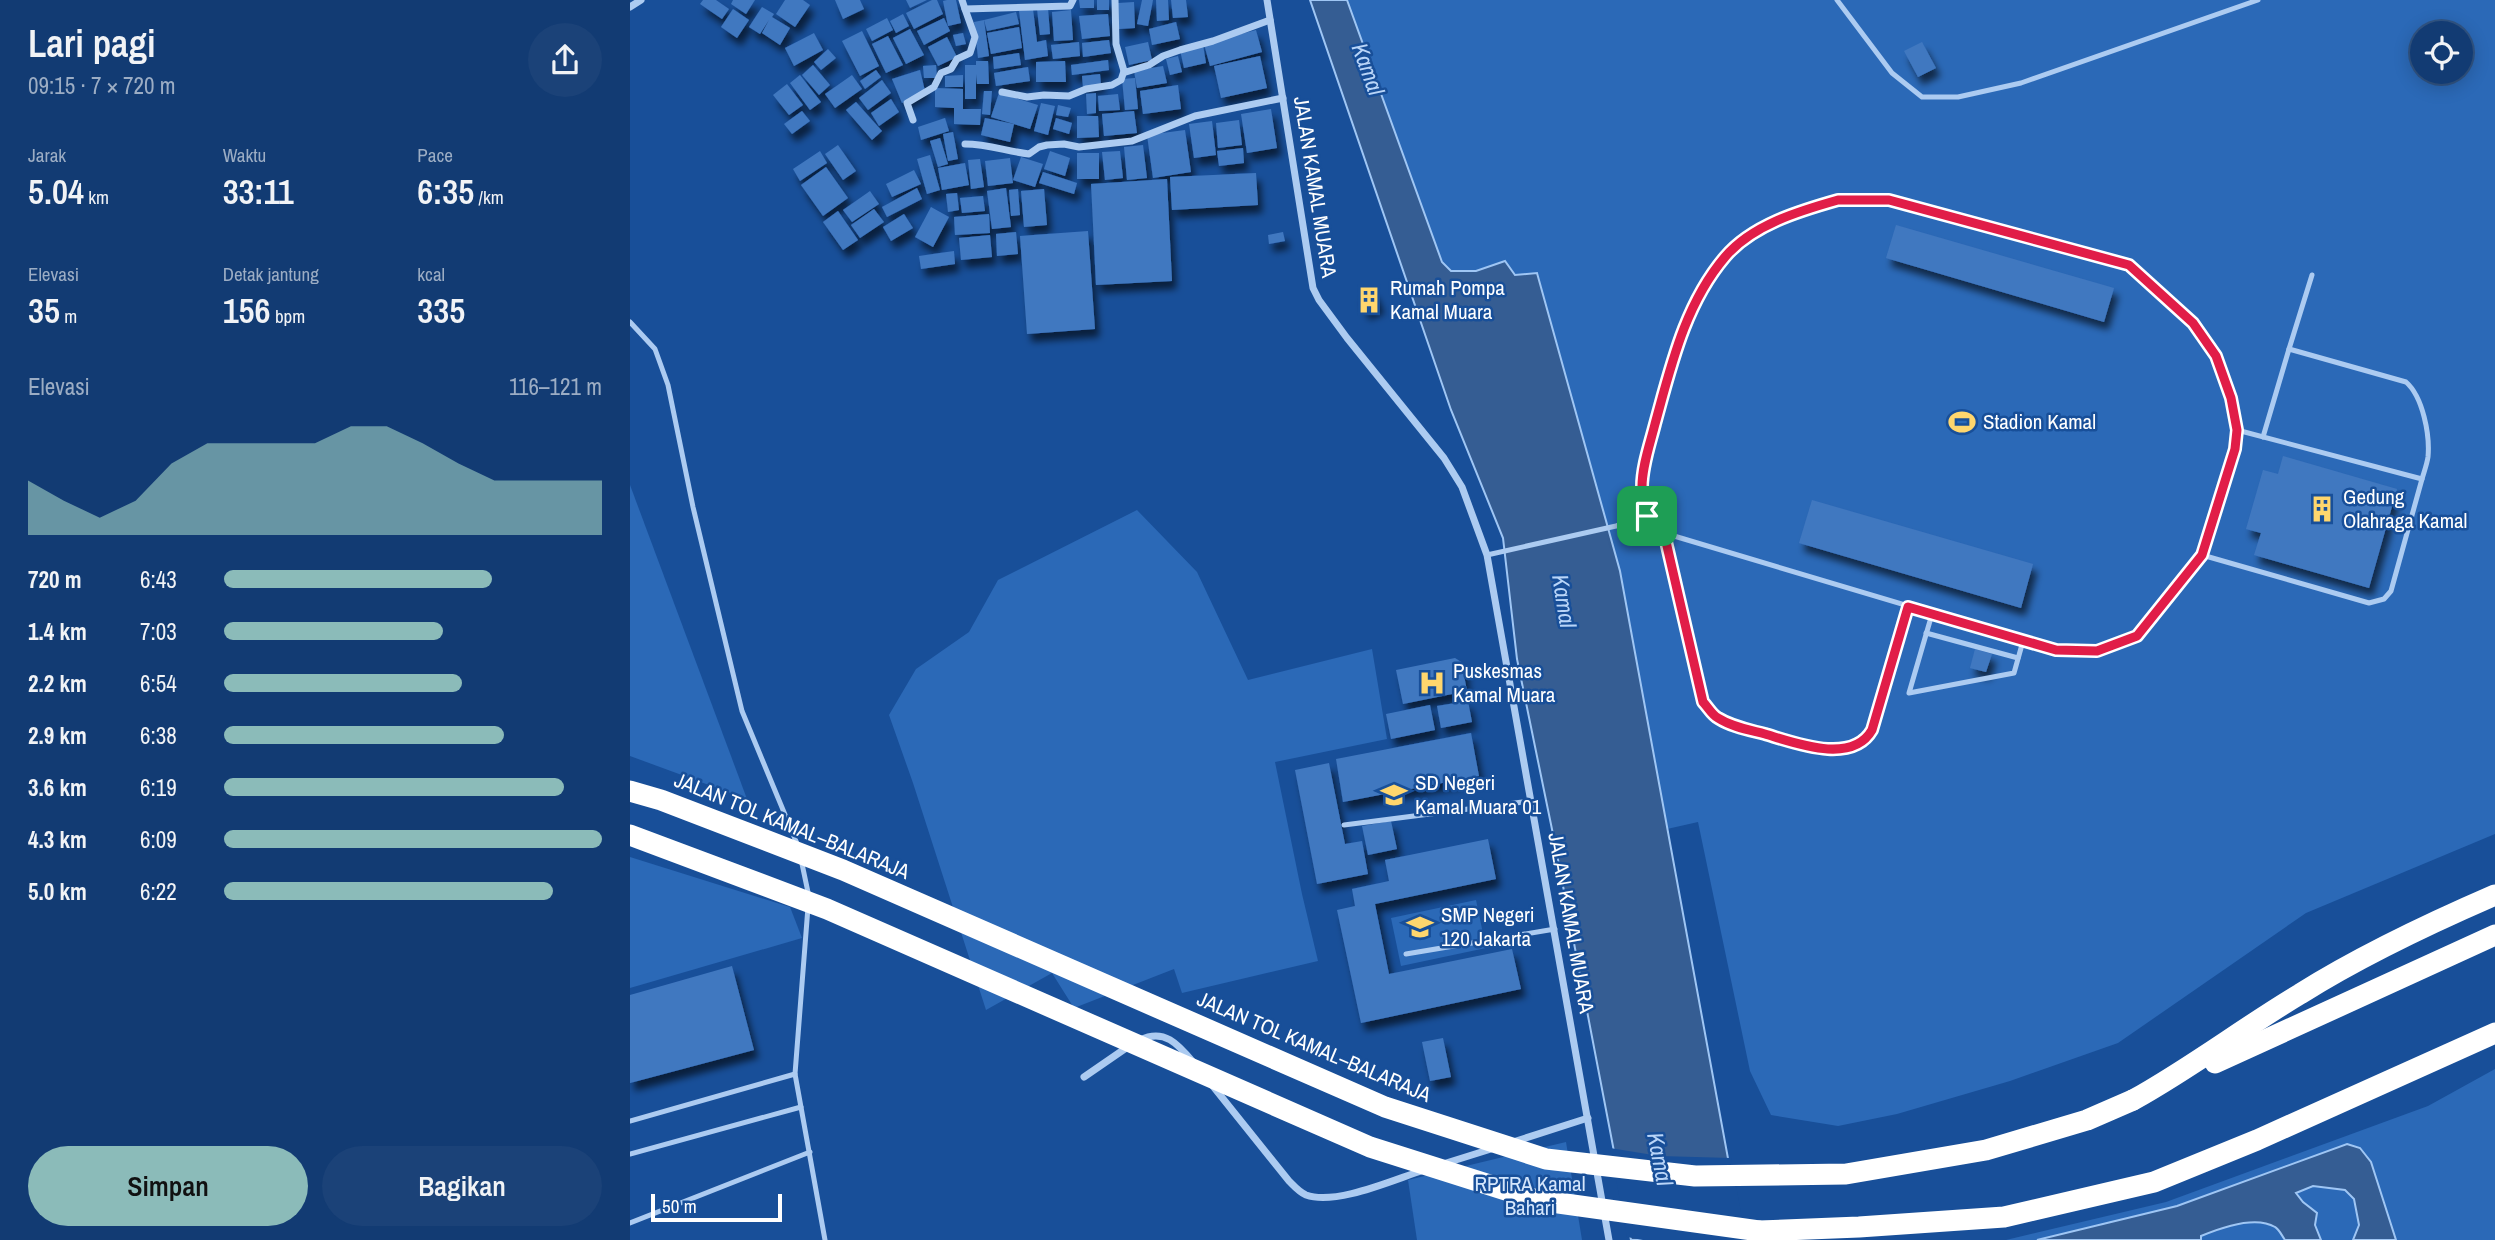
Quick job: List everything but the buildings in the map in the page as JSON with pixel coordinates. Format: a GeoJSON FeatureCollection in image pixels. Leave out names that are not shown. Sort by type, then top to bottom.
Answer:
{"type":"FeatureCollection","features":[{"type":"Feature","properties":{"kind":"highway","name":"JALAN TOL KAMAL–BALARAJA"},"geometry":{"type":"LineString","coordinates":[[630,790],[843,870],[1385,1107],[1546,1159],[1695,1176],[1846,1174],[1986,1150],[2087,1120],[2133,1100]]}},
{"type":"Feature","properties":{"kind":"highway"},"geometry":{"type":"LineString","coordinates":[[630,835],[827,909],[1370,1147],[1536,1200],[1759,1231],[2004,1217],[2154,1182],[2257,1140],[2495,1033]]}},
{"type":"Feature","properties":{"kind":"highway"},"geometry":{"type":"LineString","coordinates":[[2133,1100],[2197,1063],[2261,1018],[2340,970],[2394,941],[2495,895]]}},
{"type":"Feature","properties":{"kind":"highway"},"geometry":{"type":"LineString","coordinates":[[2133,1100],[2495,935]]}},
{"type":"Feature","properties":{"kind":"street"},"geometry":{"type":"LineString","coordinates":[[630,7],[641,0]]}},
{"type":"Feature","properties":{"kind":"street"},"geometry":{"type":"LineString","coordinates":[[913,120],[907,103],[934,87],[941,73],[951,69],[957,59],[970,53],[975,37],[962,0]]}},
{"type":"Feature","properties":{"kind":"street"},"geometry":{"type":"LineString","coordinates":[[965,9],[1070,6],[1073,0]]}},
{"type":"Feature","properties":{"kind":"street"},"geometry":{"type":"LineString","coordinates":[[1002,92],[1027,97],[1069,96],[1086,89],[1112,85],[1121,80],[1124,71],[1116,44],[1115,0]]}},
{"type":"Feature","properties":{"kind":"street","name":"JALAN KAMAL MUARA"},"geometry":{"type":"LineString","coordinates":[[1267,0],[1313,288],[1347,338],[1444,458],[1462,487],[1487,555],[1609,1240]]}},
{"type":"Feature","properties":{"kind":"street"},"geometry":{"type":"LineString","coordinates":[[1124,71],[1149,65],[1163,56],[1270,20]]}},
{"type":"Feature","properties":{"kind":"street"},"geometry":{"type":"LineString","coordinates":[[965,144],[981,144],[989,148],[1029,154],[1047,145],[1079,147],[1132,141],[1195,116],[1283,99]]}},
{"type":"Feature","properties":{"kind":"street"},"geometry":{"type":"LineString","coordinates":[[1084,1077],[1142,1038],[1159,1035],[1173,1040],[1289,1181],[1299,1191],[1318,1197],[1346,1194],[1588,1118]]}},
{"type":"Feature","properties":{"kind":"lane"},"geometry":{"type":"LineString","coordinates":[[1837,0],[1892,73],[1922,97],[1958,97],[2021,83],[2258,0]]}},
{"type":"Feature","properties":{"kind":"lane"},"geometry":{"type":"LineString","coordinates":[[1838,200],[1889,200],[2129,265],[2193,323],[2216,356],[2231,398],[2237,430],[2235,449],[2202,555],[2137,636],[2097,651],[2056,650],[1908,607],[1664,533],[1647,516],[1642,486],[1647,455],[1680,339],[1702,288],[1726,255],[1756,232],[1799,212],[1838,200]]}},
{"type":"Feature","properties":{"kind":"lane"},"geometry":{"type":"LineString","coordinates":[[2263,437],[2312,275]]}},
{"type":"Feature","properties":{"kind":"lane"},"geometry":{"type":"LineString","coordinates":[[630,322],[655,349],[667,385],[742,711],[795,835],[810,892],[794,1074],[825,1240]]}},
{"type":"Feature","properties":{"kind":"lane"},"geometry":{"type":"LineString","coordinates":[[2202,555],[2369,603],[2384,599],[2391,591],[2428,457],[2427,435],[2413,388],[2406,382],[2289,349]]}},
{"type":"Feature","properties":{"kind":"lane"},"geometry":{"type":"LineString","coordinates":[[2237,430],[2422,479]]}},
{"type":"Feature","properties":{"kind":"lane"},"geometry":{"type":"LineString","coordinates":[[1487,555],[1616,526],[1647,516]]}},
{"type":"Feature","properties":{"kind":"lane"},"geometry":{"type":"LineString","coordinates":[[1664,533],[1703,702],[1716,718],[1774,737],[1808,747],[1828,749],[1851,747],[1868,737],[1875,723],[1908,607]]}},
{"type":"Feature","properties":{"kind":"lane"},"geometry":{"type":"LineString","coordinates":[[1932,614],[1909,693],[2014,673],[2023,640]]}},
{"type":"Feature","properties":{"kind":"lane"},"geometry":{"type":"LineString","coordinates":[[1926,633],[2018,659]]}},
{"type":"Feature","properties":{"kind":"lane"},"geometry":{"type":"LineString","coordinates":[[1344,825],[1531,801]]}},
{"type":"Feature","properties":{"kind":"lane"},"geometry":{"type":"LineString","coordinates":[[1406,954],[1555,929]]}},
{"type":"Feature","properties":{"kind":"lane"},"geometry":{"type":"LineString","coordinates":[[630,1121],[794,1074]]}},
{"type":"Feature","properties":{"kind":"lane"},"geometry":{"type":"LineString","coordinates":[[630,1154],[801,1107]]}},
{"type":"Feature","properties":{"kind":"lane"},"geometry":{"type":"LineString","coordinates":[[630,1223],[810,1152]]}},
{"type":"Feature","properties":{"kind":"green space"},"geometry":{"type":"Polygon","coordinates":[[[1347,0],[2495,0],[2495,834],[2306,913],[2118,1043],[2010,1081],[1897,1114],[1838,1126],[1771,1115],[1750,1071],[1698,822],[1667,829],[1620,571],[1537,274],[1515,275],[1505,262],[1476,271],[1451,271],[1442,262],[1347,0]]]}},
{"type":"Feature","properties":{"kind":"green space"},"geometry":{"type":"Polygon","coordinates":[[[630,485],[747,799],[630,756],[630,485]]]}},
{"type":"Feature","properties":{"kind":"green space"},"geometry":{"type":"Polygon","coordinates":[[[1137,510],[1197,572],[1248,680],[1372,649],[1387,739],[1275,762],[1318,961],[1182,993],[1174,969],[1074,1008],[1052,973],[986,1010],[889,715],[916,669],[969,632],[998,580],[1137,510]]]}},
{"type":"Feature","properties":{"kind":"green space"},"geometry":{"type":"Polygon","coordinates":[[[630,857],[790,907],[802,938],[630,988],[630,857]]]}},
{"type":"Feature","properties":{"kind":"green space"},"geometry":{"type":"Polygon","coordinates":[[[1476,900],[1486,948],[1401,966],[1391,918],[1476,900]]]}},
{"type":"Feature","properties":{"kind":"green space"},"geometry":{"type":"Polygon","coordinates":[[[2495,1069],[2495,1240],[2006,1240],[2166,1202],[2428,1106],[2495,1069]]]}},
{"type":"Feature","properties":{"kind":"green space","name":"RPTRA Kamal Bahari"},"geometry":{"type":"Polygon","coordinates":[[[1566,1142],[1582,1240],[1417,1240],[1408,1180],[1566,1142]]]}},
{"type":"Feature","properties":{"kind":"water","name":"Kamal"},"geometry":{"type":"Polygon","coordinates":[[[1310,0],[1347,0],[1442,262],[1451,271],[1476,271],[1505,261],[1515,275],[1537,273],[1620,571],[1743,1240],[1631,1240],[1517,659],[1503,538],[1451,410],[1310,0]]]}},
{"type":"Feature","properties":{"kind":"water"},"geometry":{"type":"Polygon","coordinates":[[[2347,1144],[2360,1148],[2371,1162],[2396,1240],[2353,1240],[2359,1225],[2354,1199],[2345,1190],[2313,1186],[2296,1193],[2317,1213],[2315,1225],[2321,1240],[2285,1240],[2275,1227],[2248,1222],[2227,1226],[2201,1236],[2201,1240],[2037,1240],[2177,1206],[2347,1144]]]}},
{"type":"Feature","properties":{"kind":"pier"},"geometry":{"type":"Polygon","coordinates":[[[1610,1148],[1659,1156],[1731,1158],[1746,1240],[1643,1240],[1627,1237],[1610,1148]]]}},
{"type":"Feature","properties":{"kind":"place","name":"Rumah Pompa Kamal Muara"},"geometry":{"type":"Point","coordinates":[1369,300]}},
{"type":"Feature","properties":{"kind":"place","name":"Stadion Kamal"},"geometry":{"type":"Point","coordinates":[1962,422]}},
{"type":"Feature","properties":{"kind":"place","name":"Gedung Olahraga Kamal"},"geometry":{"type":"Point","coordinates":[2322,509]}},
{"type":"Feature","properties":{"kind":"place","name":"Puskesmas Kamal Muara"},"geometry":{"type":"Point","coordinates":[1432,683]}},
{"type":"Feature","properties":{"kind":"place","name":"SD Negeri Kamal Muara 01"},"geometry":{"type":"Point","coordinates":[1394,795]}},
{"type":"Feature","properties":{"kind":"place","name":"SMP Negeri 120 Jakarta"},"geometry":{"type":"Point","coordinates":[1420,927]}},
{"type":"Feature","properties":{"kind":"route"},"geometry":{"type":"LineString","coordinates":[[1838,200],[1889,200],[2129,265],[2193,323],[2216,356],[2231,398],[2237,430],[2235,449],[2202,555],[2137,636],[2097,651],[2056,650],[1908,607],[1875,723],[1868,737],[1851,747],[1808,747],[1716,718],[1703,702],[1664,533],[1647,516],[1642,486],[1647,455],[1680,339],[1702,288],[1726,255],[1756,232],[1799,212],[1838,200]]}}]}
